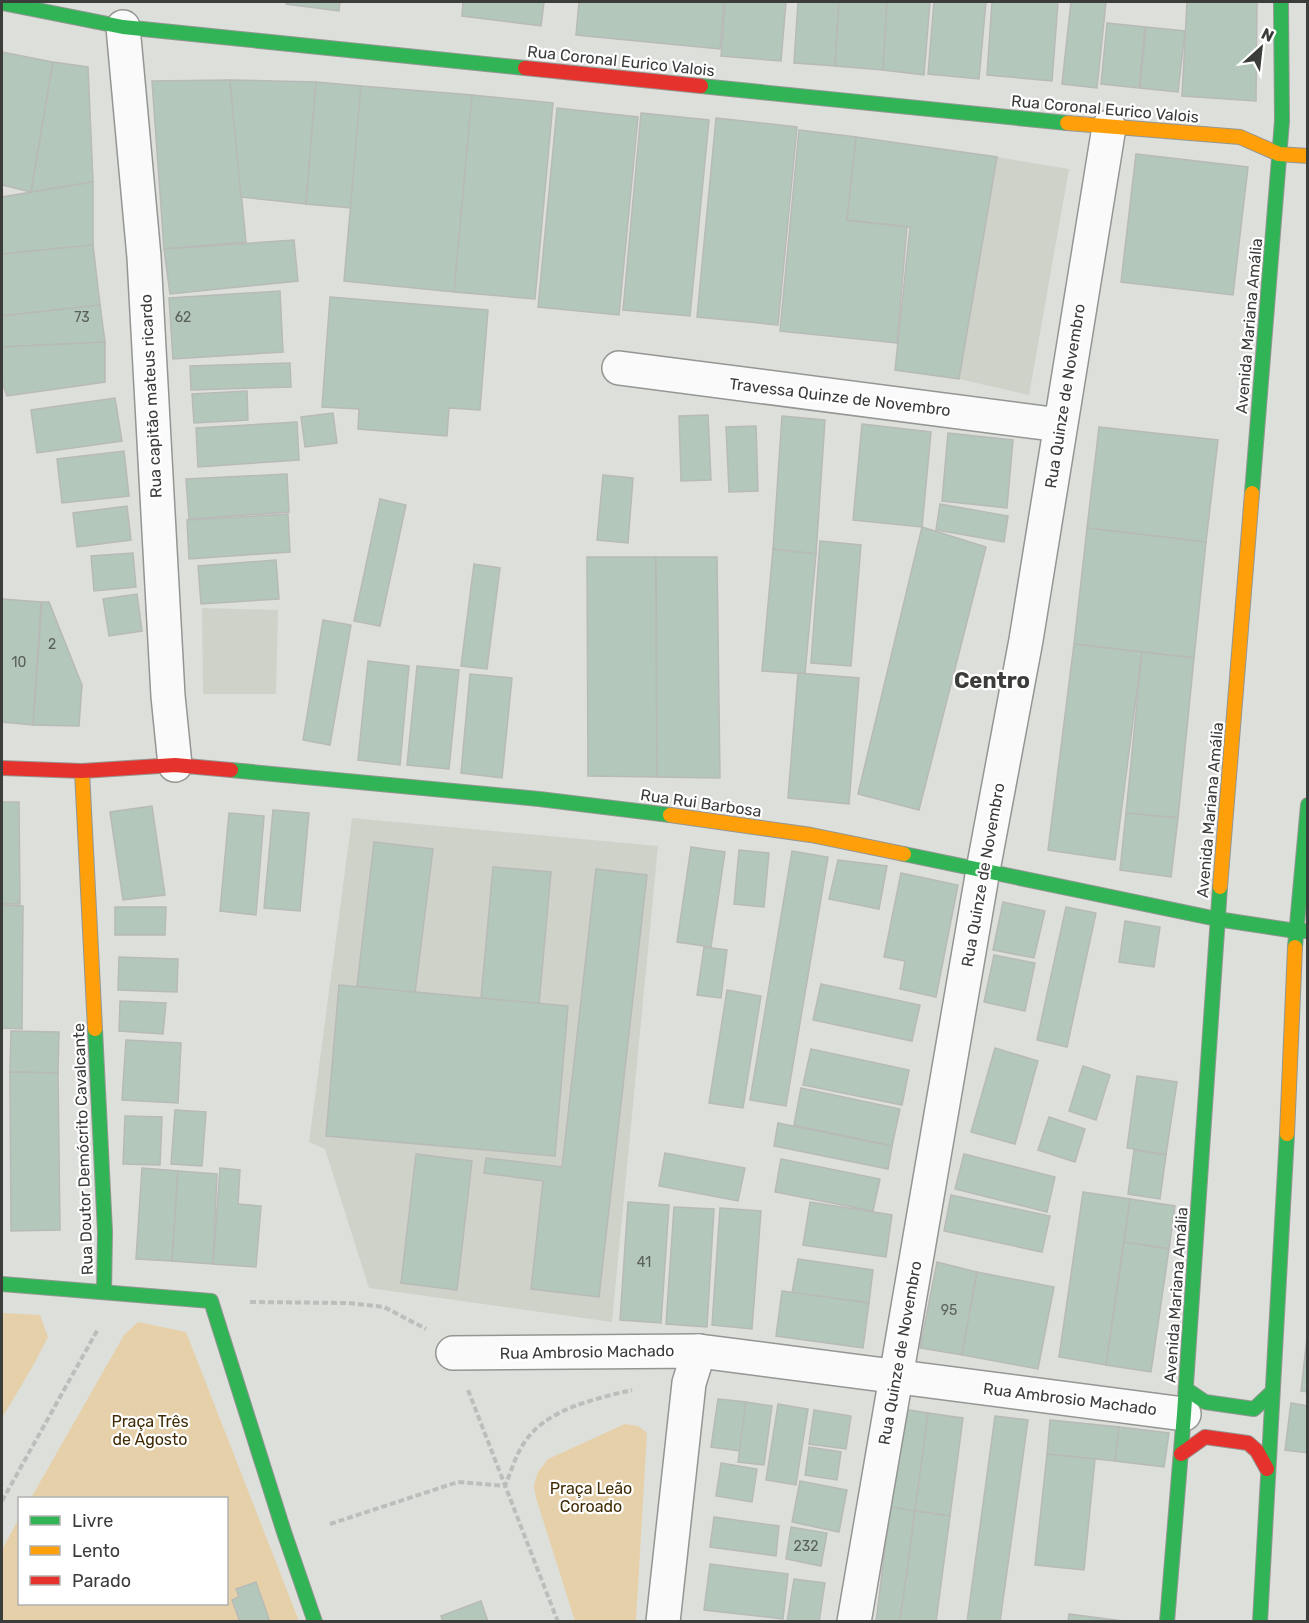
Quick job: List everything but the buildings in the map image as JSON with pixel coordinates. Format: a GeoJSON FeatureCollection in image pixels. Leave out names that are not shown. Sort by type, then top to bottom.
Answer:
{"type":"FeatureCollection","features":[{"type":"Feature","properties":{"kind":"main road","name":"Avenida Mariana Amália"},"geometry":{"type":"LineString","coordinates":[[1167,1622],[1185,1402],[1217,919],[1280,154],[1271,125],[1281,2]]}},
{"type":"Feature","properties":{"kind":"main road","name":"Rua Coronal Eurico Valois"},"geometry":{"type":"LineString","coordinates":[[2,3],[123,27],[1109,127],[1240,137],[1280,154],[1308,156]]}},
{"type":"Feature","properties":{"kind":"main road"},"geometry":{"type":"LineString","coordinates":[[1271,125],[1299,122]]}},
{"type":"Feature","properties":{"kind":"main road","name":"Rua Coronal Eurico Valois"},"geometry":{"type":"LineString","coordinates":[[1240,137],[1271,125]]}},
{"type":"Feature","properties":{"kind":"main road","name":"Rua Rui Barbosa"},"geometry":{"type":"LineString","coordinates":[[2,768],[82,771],[164,766],[539,799],[693,818],[811,835],[1217,919],[1302,931]]}},
{"type":"Feature","properties":{"kind":"main road","name":"Rua Doutor Demócrito Cavalcante"},"geometry":{"type":"LineString","coordinates":[[82,771],[105,1232],[104,1293]]}},
{"type":"Feature","properties":{"kind":"main road"},"geometry":{"type":"LineString","coordinates":[[1260,1622],[1267,1469],[1308,805]]}},
{"type":"Feature","properties":{"kind":"main road"},"geometry":{"type":"LineString","coordinates":[[2,1284],[211,1301],[315,1622]]}},
{"type":"Feature","properties":{"kind":"main road"},"geometry":{"type":"LineString","coordinates":[[1185,1402],[1205,1402],[1254,1409],[1272,1392]]}},
{"type":"Feature","properties":{"kind":"main road"},"geometry":{"type":"LineString","coordinates":[[1181,1454],[1205,1437],[1248,1443],[1257,1451],[1267,1469]]}},
{"type":"Feature","properties":{"kind":"street","name":"Rua capitão mateus ricardo"},"geometry":{"type":"LineString","coordinates":[[123,27],[144,256],[168,696],[164,766]]}},
{"type":"Feature","properties":{"kind":"street","name":"Rua Quinze de Novembro"},"geometry":{"type":"LineString","coordinates":[[854,1622],[983,870],[1026,640],[1109,127]]}},
{"type":"Feature","properties":{"kind":"street","name":"Travessa Quinze de Novembro"},"geometry":{"type":"LineString","coordinates":[[619,368],[1060,425]]}},
{"type":"Feature","properties":{"kind":"street","name":"Rua Ambrosio Machado"},"geometry":{"type":"LineString","coordinates":[[453,1353],[699,1351],[896,1376],[1185,1402]]}},
{"type":"Feature","properties":{"kind":"street"},"geometry":{"type":"LineString","coordinates":[[663,1622],[689,1383],[699,1351]]}},
{"type":"Feature","properties":{"kind":"path","name":"Rua Doutor Demócrito Cavalcante"},"geometry":{"type":"LineString","coordinates":[[2,1501],[98,1329],[104,1293]]}},
{"type":"Feature","properties":{"kind":"path"},"geometry":{"type":"LineString","coordinates":[[211,1301],[348,1303],[384,1307],[422,1326],[453,1353],[558,1622]]}},
{"type":"Feature","properties":{"kind":"path"},"geometry":{"type":"LineString","coordinates":[[505,1486],[524,1443],[555,1415],[612,1395],[640,1388],[689,1383]]}},
{"type":"Feature","properties":{"kind":"path"},"geometry":{"type":"LineString","coordinates":[[330,1524],[458,1482],[505,1486]]}},
{"type":"Feature","properties":{"kind":"shaded area"},"geometry":{"type":"Polygon","coordinates":[[[997,157],[1069,169],[1029,395],[959,379],[997,157]]]}},
{"type":"Feature","properties":{"kind":"shaded area"},"geometry":{"type":"Polygon","coordinates":[[[202,608],[278,610],[276,694],[203,694],[202,608]]]}},
{"type":"Feature","properties":{"kind":"shaded area"},"geometry":{"type":"Polygon","coordinates":[[[352,818],[658,846],[612,1322],[369,1288],[325,1149],[309,1142],[352,818]]]}},
{"type":"Feature","properties":{"kind":"green space"},"geometry":{"type":"Polygon","coordinates":[[[2,1313],[40,1315],[48,1337],[2,1418],[2,1313]]]}},
{"type":"Feature","properties":{"kind":"green space","name":"Praça Três de Agosto"},"geometry":{"type":"Polygon","coordinates":[[[138,1322],[186,1332],[299,1621],[2,1622],[2,1550],[18,1520],[18,1605],[228,1605],[228,1497],[32,1497],[124,1335],[138,1322]]]}},
{"type":"Feature","properties":{"kind":"green space","name":"Praça Leão Coroado"},"geometry":{"type":"Polygon","coordinates":[[[625,1424],[638,1426],[647,1433],[636,1621],[575,1621],[536,1498],[534,1485],[538,1472],[548,1459],[625,1424]]]}},
{"type":"Feature","properties":{"kind":"traffic: fast"},"geometry":{"type":"LineString","coordinates":[[1252,493],[1282,121],[1281,2]]}},
{"type":"Feature","properties":{"kind":"traffic: fast"},"geometry":{"type":"LineString","coordinates":[[2,3],[123,27],[525,68]]}},
{"type":"Feature","properties":{"kind":"traffic: fast"},"geometry":{"type":"LineString","coordinates":[[701,86],[1067,123]]}},
{"type":"Feature","properties":{"kind":"traffic: fast"},"geometry":{"type":"LineString","coordinates":[[231,770],[539,799],[670,815]]}},
{"type":"Feature","properties":{"kind":"traffic: fast"},"geometry":{"type":"LineString","coordinates":[[1295,947],[1308,805]]}},
{"type":"Feature","properties":{"kind":"traffic: fast"},"geometry":{"type":"LineString","coordinates":[[904,854],[1217,919],[1308,931]]}},
{"type":"Feature","properties":{"kind":"traffic: fast"},"geometry":{"type":"LineString","coordinates":[[1167,1622],[1184,1414],[1220,887]]}},
{"type":"Feature","properties":{"kind":"traffic: fast"},"geometry":{"type":"LineString","coordinates":[[95,1029],[105,1232],[104,1292]]}},
{"type":"Feature","properties":{"kind":"traffic: fast"},"geometry":{"type":"LineString","coordinates":[[1260,1622],[1287,1134]]}},
{"type":"Feature","properties":{"kind":"traffic: fast"},"geometry":{"type":"LineString","coordinates":[[2,1284],[211,1301],[315,1622]]}},
{"type":"Feature","properties":{"kind":"traffic: fast"},"geometry":{"type":"LineString","coordinates":[[1186,1389],[1205,1402],[1254,1409],[1272,1392]]}},
{"type":"Feature","properties":{"kind":"traffic: slow"},"geometry":{"type":"LineString","coordinates":[[1067,123],[1240,137],[1279,154],[1308,156]]}},
{"type":"Feature","properties":{"kind":"traffic: slow"},"geometry":{"type":"LineString","coordinates":[[1220,887],[1252,493]]}},
{"type":"Feature","properties":{"kind":"traffic: slow"},"geometry":{"type":"LineString","coordinates":[[82,771],[95,1029]]}},
{"type":"Feature","properties":{"kind":"traffic: slow"},"geometry":{"type":"LineString","coordinates":[[670,815],[811,835],[904,854]]}},
{"type":"Feature","properties":{"kind":"traffic: slow"},"geometry":{"type":"LineString","coordinates":[[1287,1134],[1295,947]]}},
{"type":"Feature","properties":{"kind":"traffic: jam"},"geometry":{"type":"LineString","coordinates":[[525,68],[701,86]]}},
{"type":"Feature","properties":{"kind":"traffic: jam"},"geometry":{"type":"LineString","coordinates":[[2,768],[82,771],[175,765],[231,770]]}},
{"type":"Feature","properties":{"kind":"traffic: jam"},"geometry":{"type":"LineString","coordinates":[[1181,1454],[1205,1437],[1248,1443],[1257,1451],[1267,1469]]}},
{"type":"Feature","properties":{"kind":"district","name":"Centro"},"geometry":{"type":"Point","coordinates":[992,680]}}]}
